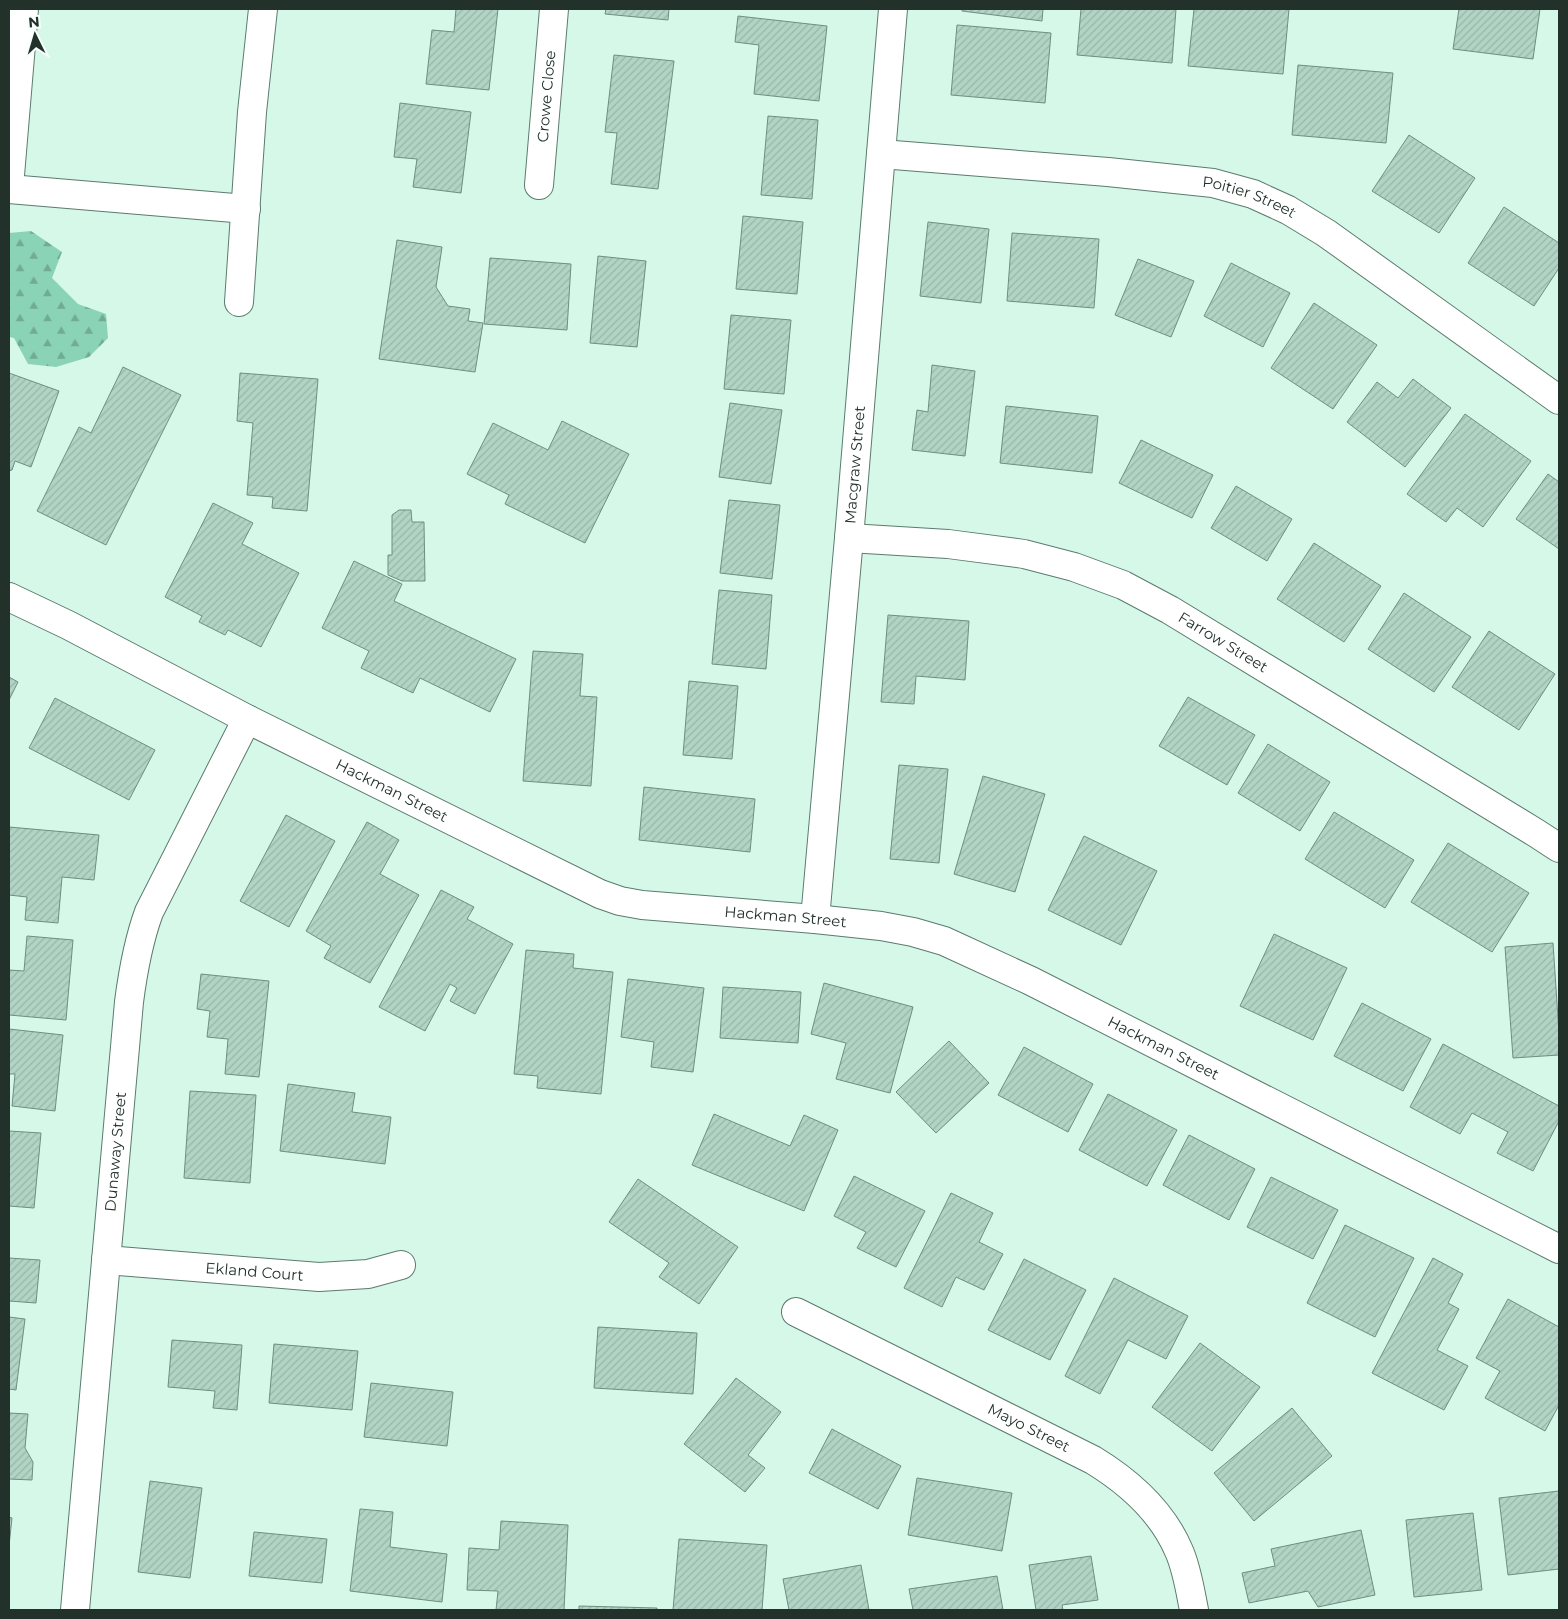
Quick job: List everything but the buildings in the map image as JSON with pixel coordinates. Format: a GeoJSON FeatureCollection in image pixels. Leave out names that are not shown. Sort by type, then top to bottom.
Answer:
{"type":"FeatureCollection","features":[{"type":"Feature","properties":{"kind":"street"},"geometry":{"type":"LineString","coordinates":[[24,9],[9,188],[246,209]]}},
{"type":"Feature","properties":{"kind":"street"},"geometry":{"type":"LineString","coordinates":[[239,302],[252,112],[263,9]]}},
{"type":"Feature","properties":{"kind":"street","name":"Crowe Close"},"geometry":{"type":"LineString","coordinates":[[539,186],[554,9]]}},
{"type":"Feature","properties":{"kind":"street","name":"Macgraw Street"},"geometry":{"type":"LineString","coordinates":[[815,919],[893,9]]}},
{"type":"Feature","properties":{"kind":"street","name":"Poitier Street"},"geometry":{"type":"LineString","coordinates":[[881,154],[1163,177],[1212,183],[1253,194],[1288,210],[1326,233],[1559,400]]}},
{"type":"Feature","properties":{"kind":"street","name":"Farrow Street"},"geometry":{"type":"LineString","coordinates":[[849,538],[948,544],[1024,554],[1074,567],[1123,585],[1178,615],[1559,848]]}},
{"type":"Feature","properties":{"kind":"street","name":"Hackman Street"},"geometry":{"type":"LineString","coordinates":[[9,597],[68,625],[247,719],[600,894],[642,906],[881,926],[913,932],[944,941],[977,955],[1559,1249]]}},
{"type":"Feature","properties":{"kind":"street","name":"Dunaway Street"},"geometry":{"type":"LineString","coordinates":[[75,1610],[128,1002],[134,964],[140,937],[149,912],[247,719]]}},
{"type":"Feature","properties":{"kind":"street","name":"Ekland Court"},"geometry":{"type":"LineString","coordinates":[[106,1260],[318,1277],[368,1274],[401,1265]]}},
{"type":"Feature","properties":{"kind":"street","name":"Mayo Street"},"geometry":{"type":"LineString","coordinates":[[796,1312],[1093,1460],[1114,1473],[1151,1506],[1168,1529],[1179,1551],[1188,1577],[1194,1610]]}},
{"type":"Feature","properties":{"kind":"green space"},"geometry":{"type":"Polygon","coordinates":[[[31,231],[62,252],[52,278],[78,304],[106,314],[108,338],[89,357],[56,367],[28,364],[14,338],[9,337],[9,233],[31,231]]]}}]}
